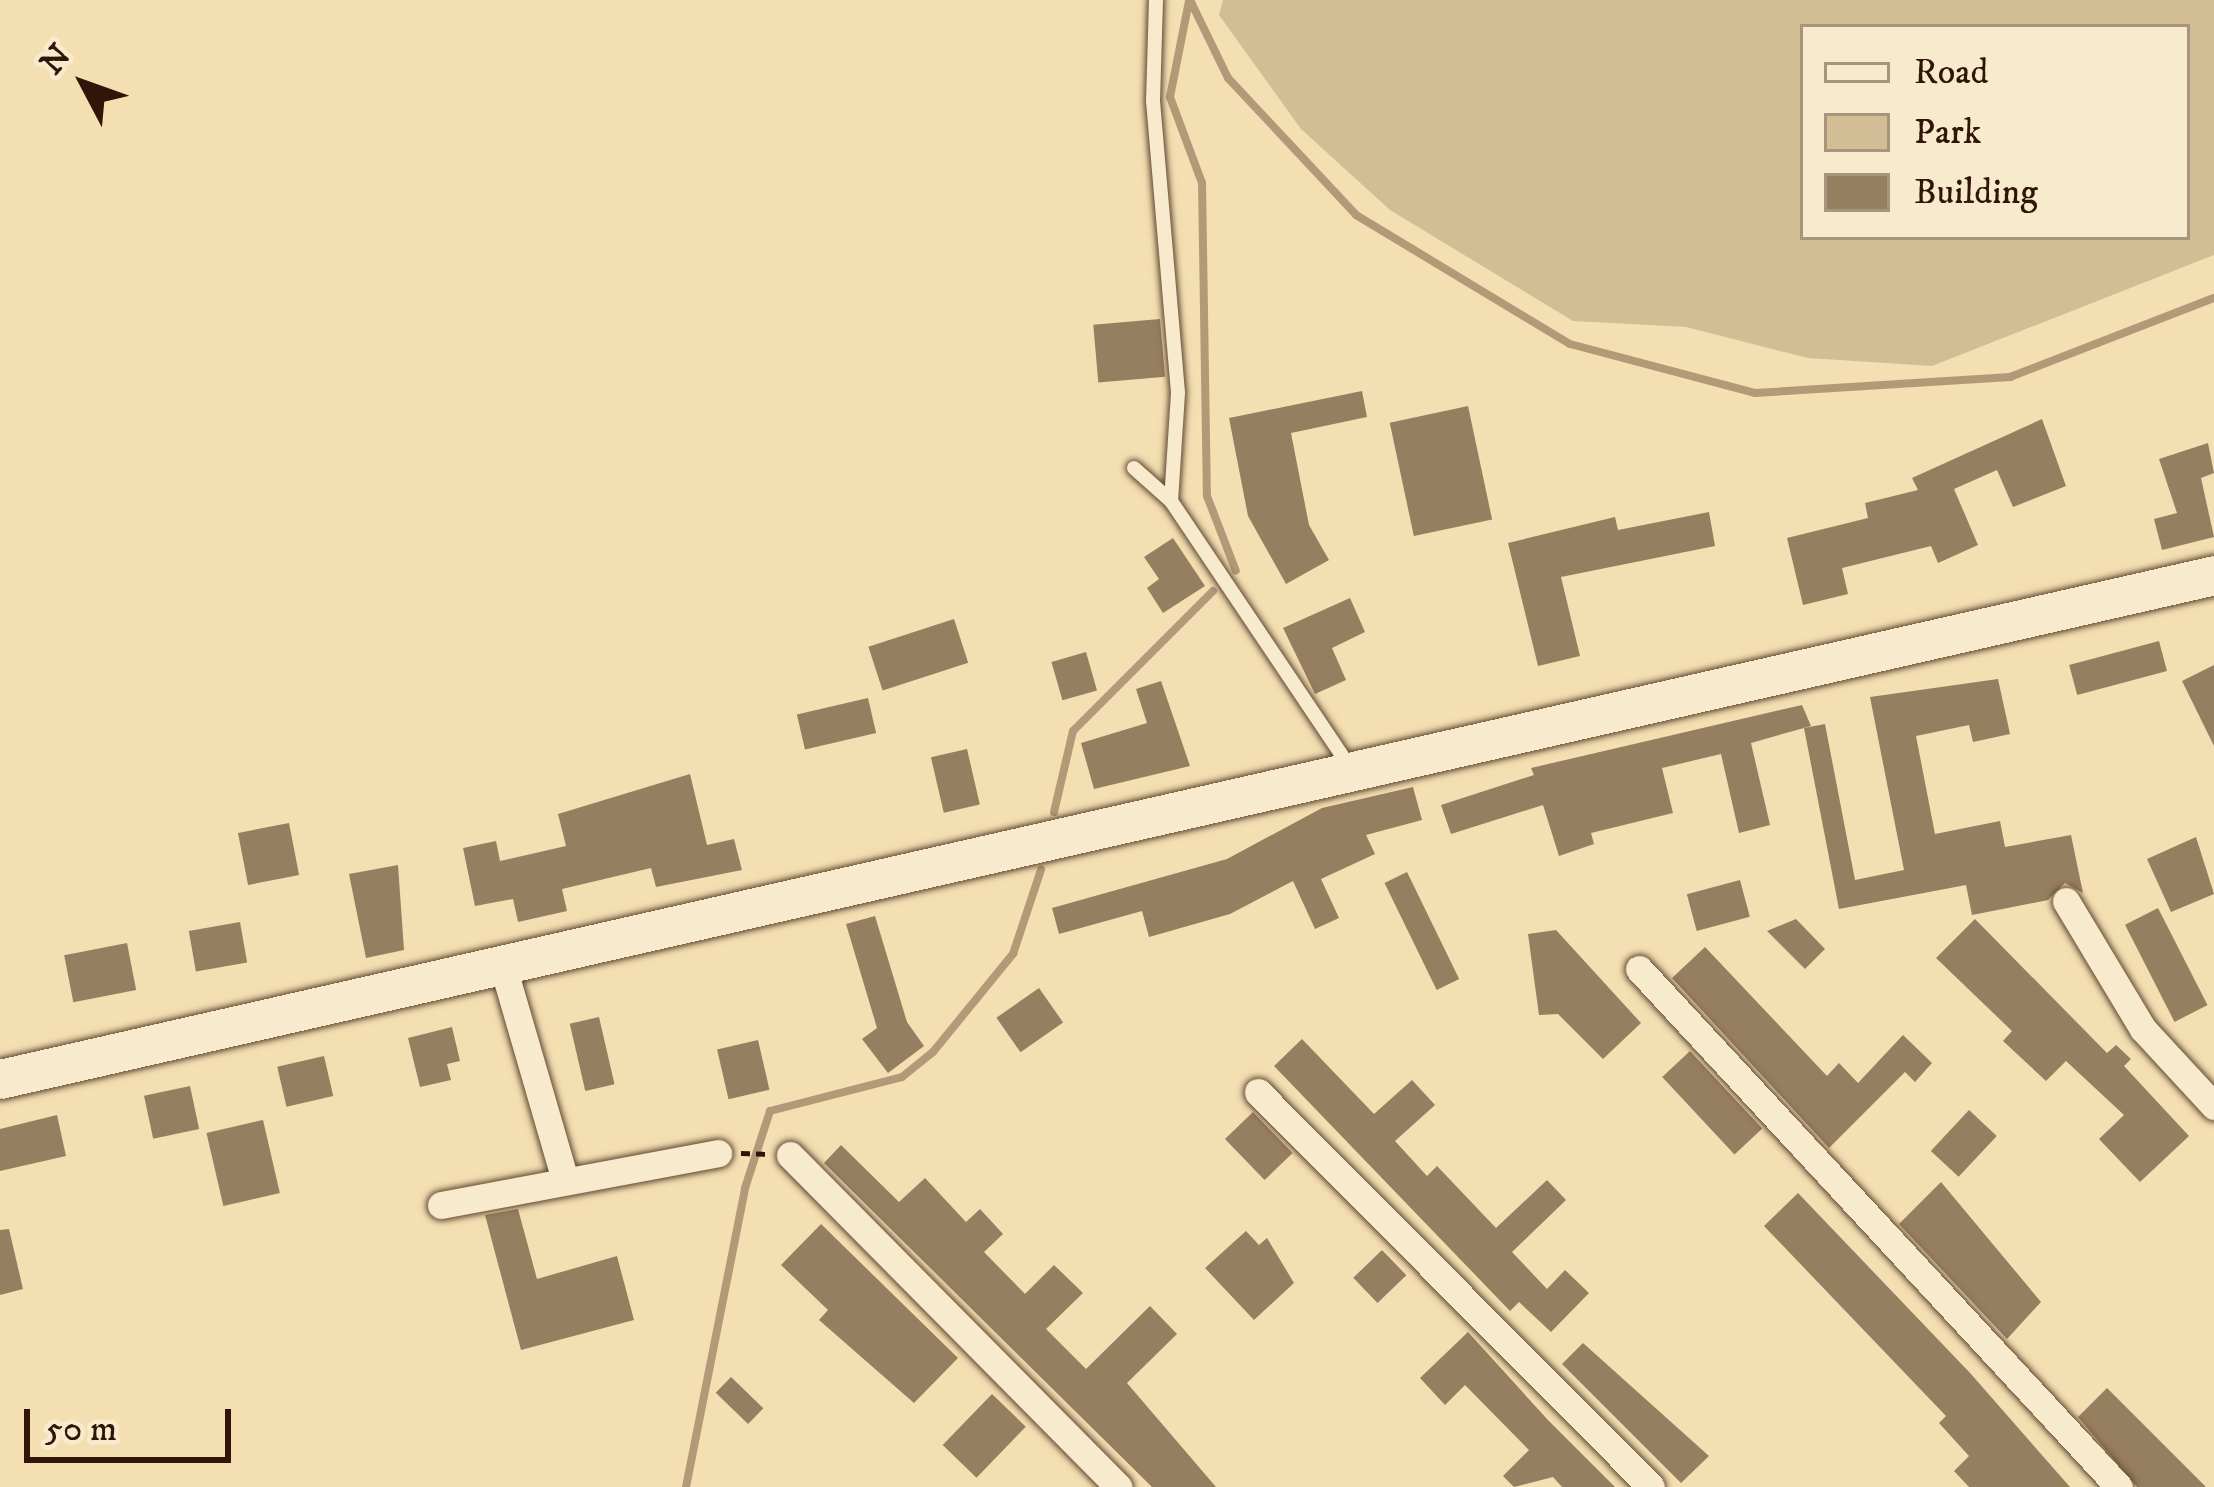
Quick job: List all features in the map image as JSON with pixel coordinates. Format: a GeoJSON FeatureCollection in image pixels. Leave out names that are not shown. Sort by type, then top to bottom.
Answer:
{"type":"FeatureCollection","features":[{"type":"Feature","properties":{"kind":"main road"},"geometry":{"type":"LineString","coordinates":[[0,1079],[2214,575]]}},
{"type":"Feature","properties":{"kind":"street"},"geometry":{"type":"LineString","coordinates":[[2066,901],[2143,1029],[2214,1106]]}},
{"type":"Feature","properties":{"kind":"street"},"geometry":{"type":"LineString","coordinates":[[502,963],[564,1176]]}},
{"type":"Feature","properties":{"kind":"street"},"geometry":{"type":"LineString","coordinates":[[1639,969],[2119,1487]]}},
{"type":"Feature","properties":{"kind":"street"},"geometry":{"type":"LineString","coordinates":[[1258,1092],[1651,1487]]}},
{"type":"Feature","properties":{"kind":"street"},"geometry":{"type":"LineString","coordinates":[[441,1205],[564,1176],[718,1153]]}},
{"type":"Feature","properties":{"kind":"street"},"geometry":{"type":"LineString","coordinates":[[790,1155],[1119,1487]]}},
{"type":"Feature","properties":{"kind":"lane"},"geometry":{"type":"LineString","coordinates":[[1156,0],[1153,101],[1178,393],[1171,501]]}},
{"type":"Feature","properties":{"kind":"lane"},"geometry":{"type":"LineString","coordinates":[[1134,468],[1171,501],[1356,772]]}},
{"type":"Feature","properties":{"kind":"path"},"geometry":{"type":"LineString","coordinates":[[718,1153],[790,1155]]}},
{"type":"Feature","properties":{"kind":"green space"},"geometry":{"type":"Polygon","coordinates":[[[1223,0],[2214,0],[2214,255],[1932,366],[1808,358],[1686,327],[1573,321],[1390,210],[1301,129],[1219,15],[1223,0]]]}},
{"type":"Feature","properties":{"kind":"building"},"geometry":{"type":"Polygon","coordinates":[[[1160,319],[1165,377],[1098,383],[1093,325],[1160,319]]]}},
{"type":"Feature","properties":{"kind":"building"},"geometry":{"type":"Polygon","coordinates":[[[1362,391],[1367,417],[1291,433],[1309,525],[1329,560],[1286,584],[1248,516],[1229,418],[1362,391]]]}},
{"type":"Feature","properties":{"kind":"building"},"geometry":{"type":"Polygon","coordinates":[[[1468,406],[1492,519],[1414,536],[1390,423],[1468,406]]]}},
{"type":"Feature","properties":{"kind":"building"},"geometry":{"type":"Polygon","coordinates":[[[2042,419],[2066,486],[2013,507],[1997,470],[1954,489],[1978,545],[1938,563],[1931,546],[1842,568],[1848,594],[1803,605],[1787,538],[1868,518],[1865,503],[1918,490],[1912,478],[2042,419]]]}},
{"type":"Feature","properties":{"kind":"building"},"geometry":{"type":"Polygon","coordinates":[[[2208,443],[2214,473],[2201,478],[2214,537],[2162,550],[2154,519],[2177,513],[2159,459],[2208,443]]]}},
{"type":"Feature","properties":{"kind":"building"},"geometry":{"type":"Polygon","coordinates":[[[1709,512],[1715,546],[1561,577],[1580,656],[1538,666],[1508,543],[1615,517],[1618,530],[1709,512]]]}},
{"type":"Feature","properties":{"kind":"building"},"geometry":{"type":"Polygon","coordinates":[[[1173,538],[1205,586],[1163,613],[1147,588],[1159,579],[1144,557],[1173,538]]]}},
{"type":"Feature","properties":{"kind":"building"},"geometry":{"type":"Polygon","coordinates":[[[1350,598],[1365,632],[1332,648],[1346,680],[1315,694],[1283,628],[1350,598]]]}},
{"type":"Feature","properties":{"kind":"building"},"geometry":{"type":"Polygon","coordinates":[[[954,619],[968,663],[883,691],[868,647],[954,619]]]}},
{"type":"Feature","properties":{"kind":"building"},"geometry":{"type":"Polygon","coordinates":[[[2159,641],[2167,671],[2077,695],[2069,665],[2159,641]]]}},
{"type":"Feature","properties":{"kind":"building"},"geometry":{"type":"Polygon","coordinates":[[[1086,652],[1097,690],[1062,700],[1051,662],[1086,652]]]}},
{"type":"Feature","properties":{"kind":"building"},"geometry":{"type":"Polygon","coordinates":[[[2214,665],[2214,746],[2182,681],[2214,665]]]}},
{"type":"Feature","properties":{"kind":"building"},"geometry":{"type":"Polygon","coordinates":[[[1998,679],[2010,734],[1973,742],[1969,725],[1916,736],[1935,834],[2000,821],[2005,847],[2071,835],[2083,893],[2065,883],[2048,900],[1972,915],[1966,885],[1839,909],[1804,728],[1825,724],[1855,880],[1904,870],[1870,697],[1998,679]]]}},
{"type":"Feature","properties":{"kind":"building"},"geometry":{"type":"Polygon","coordinates":[[[1161,681],[1190,766],[1094,789],[1081,743],[1147,723],[1136,689],[1161,681]]]}},
{"type":"Feature","properties":{"kind":"building"},"geometry":{"type":"Polygon","coordinates":[[[868,698],[876,733],[805,749],[797,714],[868,698]]]}},
{"type":"Feature","properties":{"kind":"building"},"geometry":{"type":"Polygon","coordinates":[[[1802,705],[1811,726],[1751,743],[1770,825],[1739,833],[1721,754],[1662,768],[1673,813],[1591,833],[1594,844],[1559,856],[1543,805],[1451,834],[1441,805],[1534,775],[1531,768],[1802,705]]]}},
{"type":"Feature","properties":{"kind":"building"},"geometry":{"type":"Polygon","coordinates":[[[967,749],[980,805],[944,813],[931,757],[967,749]]]}},
{"type":"Feature","properties":{"kind":"building"},"geometry":{"type":"Polygon","coordinates":[[[690,774],[707,845],[734,839],[742,870],[656,887],[651,868],[562,889],[567,911],[518,922],[513,899],[475,906],[463,848],[496,841],[500,861],[566,846],[558,814],[690,774]]]}},
{"type":"Feature","properties":{"kind":"building"},"geometry":{"type":"Polygon","coordinates":[[[1413,787],[1422,820],[1366,835],[1375,854],[1321,879],[1339,918],[1315,929],[1293,881],[1230,914],[1149,937],[1142,911],[1059,934],[1052,908],[1227,859],[1322,808],[1413,787]]]}},
{"type":"Feature","properties":{"kind":"building"},"geometry":{"type":"Polygon","coordinates":[[[289,823],[299,875],[248,885],[238,833],[289,823]]]}},
{"type":"Feature","properties":{"kind":"building"},"geometry":{"type":"Polygon","coordinates":[[[2196,837],[2214,894],[2171,912],[2147,859],[2196,837]]]}},
{"type":"Feature","properties":{"kind":"building"},"geometry":{"type":"Polygon","coordinates":[[[398,865],[404,950],[366,958],[349,874],[398,865]]]}},
{"type":"Feature","properties":{"kind":"building"},"geometry":{"type":"Polygon","coordinates":[[[1407,872],[1459,979],[1437,990],[1385,883],[1407,872]]]}},
{"type":"Feature","properties":{"kind":"building"},"geometry":{"type":"Polygon","coordinates":[[[1740,880],[1750,917],[1697,931],[1687,894],[1740,880]]]}},
{"type":"Feature","properties":{"kind":"building"},"geometry":{"type":"Polygon","coordinates":[[[2158,908],[2207,1005],[2175,1022],[2125,925],[2158,908]]]}},
{"type":"Feature","properties":{"kind":"building"},"geometry":{"type":"Polygon","coordinates":[[[875,916],[907,1022],[924,1046],[888,1073],[862,1039],[877,1028],[846,924],[875,916]]]}},
{"type":"Feature","properties":{"kind":"building"},"geometry":{"type":"Polygon","coordinates":[[[1796,919],[1825,949],[1805,969],[1767,931],[1796,919]]]}},
{"type":"Feature","properties":{"kind":"building"},"geometry":{"type":"Polygon","coordinates":[[[1975,919],[2107,1053],[2116,1045],[2131,1059],[2124,1066],[2189,1136],[2140,1182],[2099,1139],[2124,1115],[2066,1061],[2046,1081],[2003,1041],[2012,1031],[1936,958],[1975,919]]]}},
{"type":"Feature","properties":{"kind":"building"},"geometry":{"type":"Polygon","coordinates":[[[240,922],[247,962],[196,971],[189,931],[240,922]]]}},
{"type":"Feature","properties":{"kind":"building"},"geometry":{"type":"Polygon","coordinates":[[[1556,930],[1641,1023],[1603,1059],[1558,1014],[1539,1015],[1528,934],[1556,930]]]}},
{"type":"Feature","properties":{"kind":"building"},"geometry":{"type":"Polygon","coordinates":[[[127,943],[136,990],[73,1002],[64,955],[127,943]]]}},
{"type":"Feature","properties":{"kind":"building"},"geometry":{"type":"Polygon","coordinates":[[[1705,947],[1827,1076],[1839,1063],[1858,1083],[1903,1035],[1932,1063],[1915,1082],[1905,1072],[1829,1148],[1672,978],[1705,947]]]}},
{"type":"Feature","properties":{"kind":"building"},"geometry":{"type":"Polygon","coordinates":[[[1039,988],[1063,1022],[1020,1052],[996,1018],[1039,988]]]}},
{"type":"Feature","properties":{"kind":"building"},"geometry":{"type":"Polygon","coordinates":[[[599,1017],[615,1084],[585,1091],[570,1024],[599,1017]]]}},
{"type":"Feature","properties":{"kind":"building"},"geometry":{"type":"Polygon","coordinates":[[[452,1027],[460,1061],[447,1064],[451,1080],[420,1087],[408,1038],[452,1027]]]}},
{"type":"Feature","properties":{"kind":"building"},"geometry":{"type":"Polygon","coordinates":[[[1302,1039],[1374,1114],[1412,1080],[1435,1105],[1395,1141],[1427,1176],[1437,1166],[1496,1228],[1547,1180],[1566,1200],[1512,1252],[1547,1289],[1565,1270],[1589,1293],[1551,1332],[1519,1302],[1510,1311],[1274,1066],[1302,1039]]]}},
{"type":"Feature","properties":{"kind":"building"},"geometry":{"type":"Polygon","coordinates":[[[758,1040],[769,1090],[729,1099],[717,1049],[758,1040]]]}},
{"type":"Feature","properties":{"kind":"building"},"geometry":{"type":"Polygon","coordinates":[[[1690,1051],[1762,1129],[1735,1154],[1662,1077],[1690,1051]]]}},
{"type":"Feature","properties":{"kind":"building"},"geometry":{"type":"Polygon","coordinates":[[[324,1056],[333,1096],[286,1107],[277,1067],[324,1056]]]}},
{"type":"Feature","properties":{"kind":"building"},"geometry":{"type":"Polygon","coordinates":[[[190,1086],[199,1129],[153,1139],[144,1096],[190,1086]]]}},
{"type":"Feature","properties":{"kind":"building"},"geometry":{"type":"Polygon","coordinates":[[[1969,1110],[1997,1136],[1959,1177],[1931,1151],[1969,1110]]]}},
{"type":"Feature","properties":{"kind":"building"},"geometry":{"type":"Polygon","coordinates":[[[1253,1112],[1293,1153],[1265,1180],[1225,1139],[1253,1112]]]}},
{"type":"Feature","properties":{"kind":"building"},"geometry":{"type":"Polygon","coordinates":[[[57,1115],[66,1156],[0,1171],[0,1129],[57,1115]]]}},
{"type":"Feature","properties":{"kind":"building"},"geometry":{"type":"Polygon","coordinates":[[[263,1120],[280,1193],[223,1206],[206,1133],[263,1120]]]}},
{"type":"Feature","properties":{"kind":"building"},"geometry":{"type":"Polygon","coordinates":[[[841,1145],[899,1202],[925,1178],[966,1222],[980,1209],[1003,1234],[984,1252],[1025,1294],[1054,1265],[1083,1293],[1046,1329],[1086,1369],[1150,1306],[1177,1334],[1127,1383],[1216,1487],[1152,1487],[824,1163],[841,1145]]]}},
{"type":"Feature","properties":{"kind":"building"},"geometry":{"type":"Polygon","coordinates":[[[1941,1182],[2041,1302],[2007,1339],[1899,1224],[1941,1182]]]}},
{"type":"Feature","properties":{"kind":"building"},"geometry":{"type":"Polygon","coordinates":[[[1798,1193],[1971,1374],[2070,1487],[1969,1487],[1954,1471],[1969,1456],[1939,1423],[1946,1416],[1764,1226],[1798,1193]]]}},
{"type":"Feature","properties":{"kind":"building"},"geometry":{"type":"Polygon","coordinates":[[[518,1209],[537,1279],[617,1256],[634,1320],[521,1350],[485,1215],[518,1209]]]}},
{"type":"Feature","properties":{"kind":"building"},"geometry":{"type":"Polygon","coordinates":[[[821,1224],[958,1358],[914,1403],[819,1320],[828,1310],[781,1265],[821,1224]]]}},
{"type":"Feature","properties":{"kind":"building"},"geometry":{"type":"Polygon","coordinates":[[[9,1229],[23,1289],[0,1295],[0,1230],[9,1229]]]}},
{"type":"Feature","properties":{"kind":"building"},"geometry":{"type":"Polygon","coordinates":[[[1246,1231],[1259,1245],[1267,1238],[1294,1283],[1254,1320],[1205,1268],[1246,1231]]]}},
{"type":"Feature","properties":{"kind":"building"},"geometry":{"type":"Polygon","coordinates":[[[1382,1250],[1406,1275],[1378,1303],[1353,1278],[1382,1250]]]}},
{"type":"Feature","properties":{"kind":"building"},"geometry":{"type":"Polygon","coordinates":[[[1468,1332],[1615,1487],[1562,1487],[1553,1477],[1514,1487],[1503,1476],[1529,1450],[1465,1385],[1445,1405],[1420,1378],[1468,1332]]]}},
{"type":"Feature","properties":{"kind":"building"},"geometry":{"type":"Polygon","coordinates":[[[1583,1343],[1709,1456],[1681,1483],[1562,1364],[1583,1343]]]}},
{"type":"Feature","properties":{"kind":"building"},"geometry":{"type":"Polygon","coordinates":[[[731,1377],[763,1408],[748,1424],[716,1393],[731,1377]]]}},
{"type":"Feature","properties":{"kind":"building"},"geometry":{"type":"Polygon","coordinates":[[[2107,1388],[2206,1487],[2137,1487],[2078,1417],[2107,1388]]]}},
{"type":"Feature","properties":{"kind":"building"},"geometry":{"type":"Polygon","coordinates":[[[992,1394],[1026,1427],[976,1478],[943,1445],[992,1394]]]}},
{"type":"Feature","properties":{"kind":"waterway"},"geometry":{"type":"LineString","coordinates":[[1190,0],[1228,78],[1356,215],[1570,344],[1755,393],[2010,377],[2214,298]]}},
{"type":"Feature","properties":{"kind":"waterway"},"geometry":{"type":"LineString","coordinates":[[1189,1],[1170,97],[1202,183],[1207,496],[1236,571]]}},
{"type":"Feature","properties":{"kind":"waterway"},"geometry":{"type":"LineString","coordinates":[[1054,812],[1073,731],[1213,591]]}},
{"type":"Feature","properties":{"kind":"waterway"},"geometry":{"type":"LineString","coordinates":[[686,1487],[745,1188],[770,1111],[902,1077],[933,1052],[1013,954],[1041,870]]}}]}
